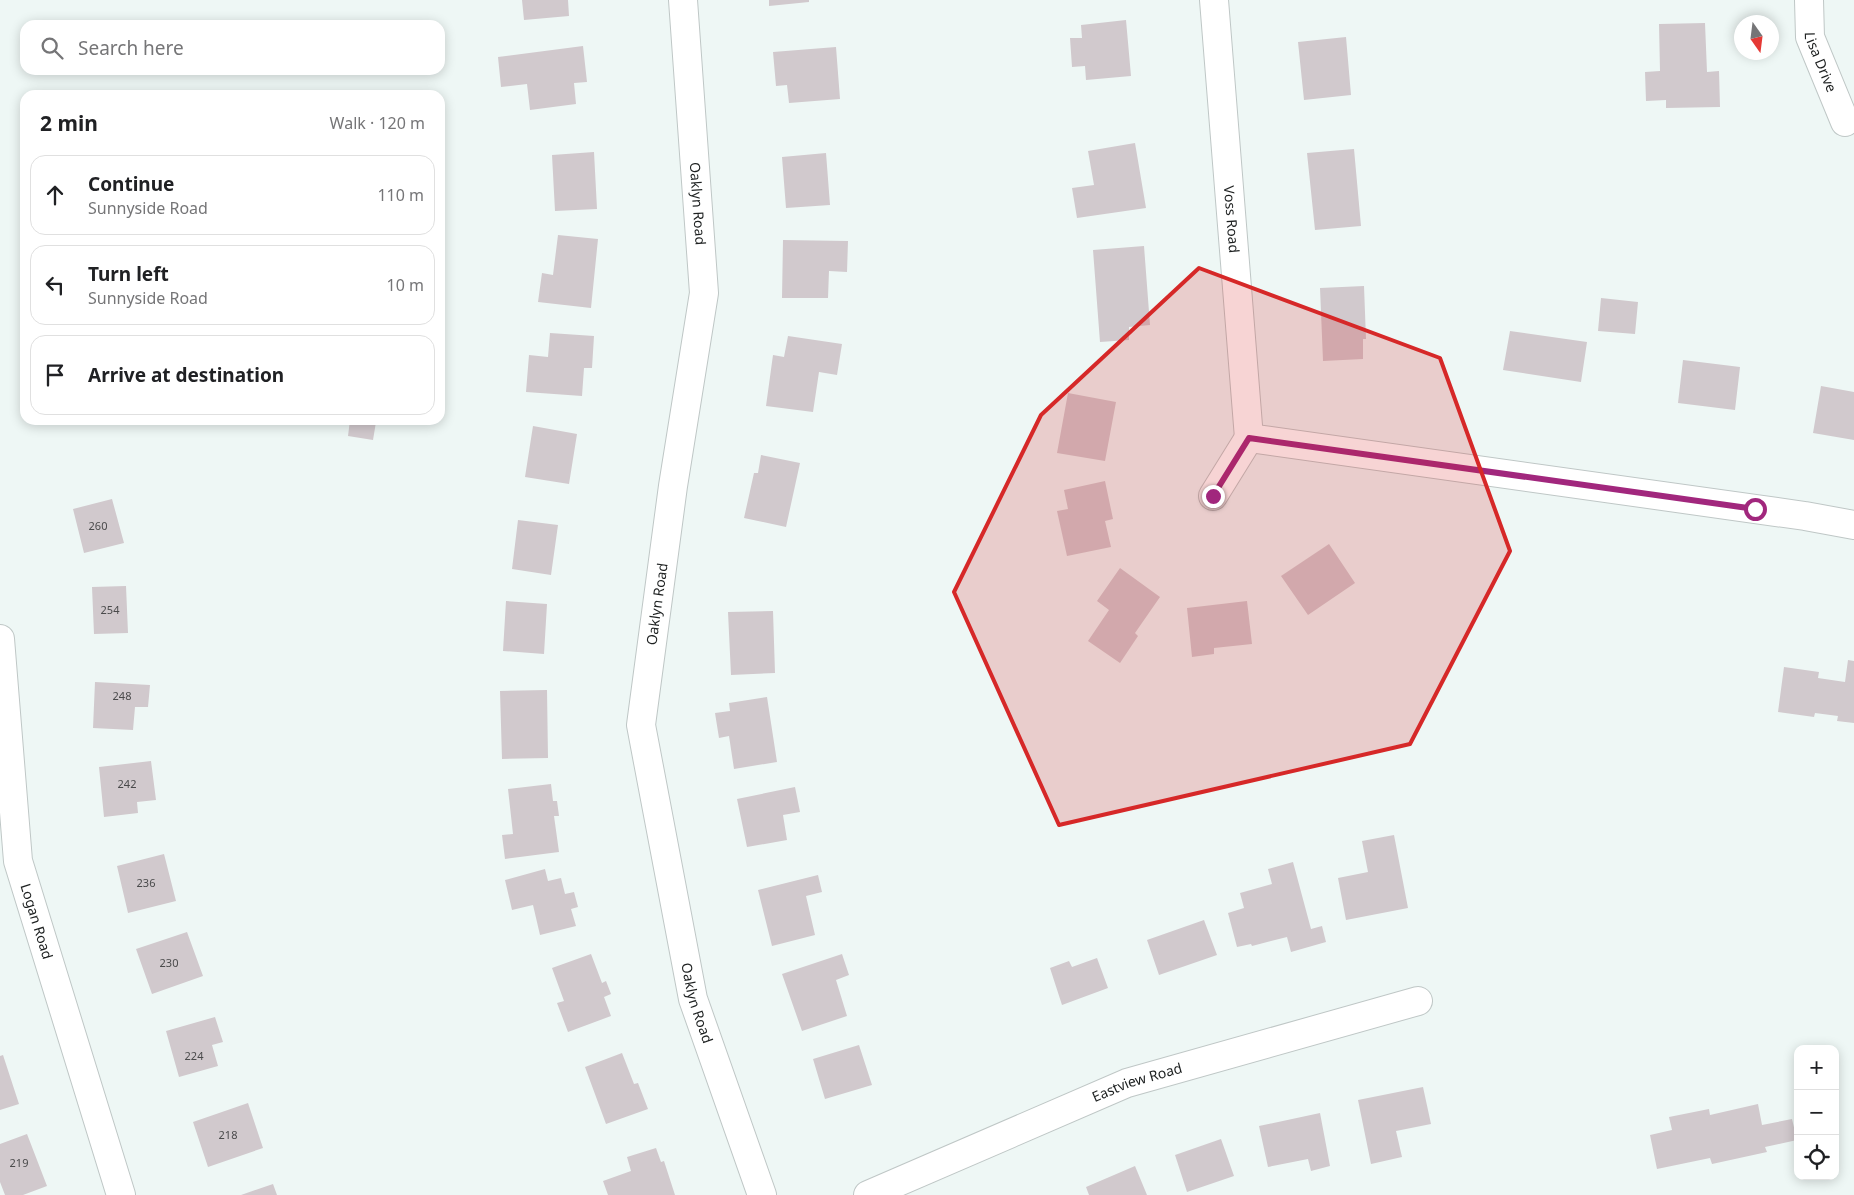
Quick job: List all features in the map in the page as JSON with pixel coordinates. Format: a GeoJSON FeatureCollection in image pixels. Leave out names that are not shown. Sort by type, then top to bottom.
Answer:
{"type":"FeatureCollection","features":[{"type":"Feature","properties":{"kind":"street","name":"Oaklyn Road"},"geometry":{"type":"LineString","coordinates":[[683,0],[704,293],[673,486],[641,725],[693,999],[762,1195]]}},
{"type":"Feature","properties":{"kind":"street","name":"Voss Road"},"geometry":{"type":"LineString","coordinates":[[1214,0],[1249,438]]}},
{"type":"Feature","properties":{"kind":"street","name":"Lisa Drive"},"geometry":{"type":"LineString","coordinates":[[1809,0],[1810,37],[1844,122]]}},
{"type":"Feature","properties":{"kind":"street"},"geometry":{"type":"LineString","coordinates":[[1213,496],[1249,438],[1805,516],[1854,525]]}},
{"type":"Feature","properties":{"kind":"street","name":"Logan Road"},"geometry":{"type":"LineString","coordinates":[[0,639],[18,861],[121,1195]]}},
{"type":"Feature","properties":{"kind":"street","name":"Eastview Road"},"geometry":{"type":"LineString","coordinates":[[868,1195],[1127,1083],[1418,1001]]}},
{"type":"Feature","properties":{"kind":"highlighted area"},"geometry":{"type":"Polygon","coordinates":[[[1199,268],[1440,358],[1510,551],[1410,744],[1059,825],[954,592],[1041,415],[1199,268]]]}},
{"type":"Feature","properties":{"kind":"building"},"geometry":{"type":"Polygon","coordinates":[[[522,0],[568,0],[569,16],[524,20],[522,0]]]}},
{"type":"Feature","properties":{"kind":"building"},"geometry":{"type":"Polygon","coordinates":[[[769,0],[809,0],[809,2],[769,6],[769,0]]]}},
{"type":"Feature","properties":{"kind":"building"},"geometry":{"type":"Polygon","coordinates":[[[1126,20],[1131,76],[1086,80],[1085,66],[1072,67],[1070,38],[1082,38],[1081,25],[1126,20]]]}},
{"type":"Feature","properties":{"kind":"building"},"geometry":{"type":"Polygon","coordinates":[[[1705,23],[1707,72],[1719,71],[1720,107],[1666,108],[1666,100],[1646,101],[1645,72],[1660,71],[1659,24],[1705,23]]]}},
{"type":"Feature","properties":{"kind":"building"},"geometry":{"type":"Polygon","coordinates":[[[1346,37],[1351,95],[1304,100],[1298,42],[1346,37]]]}},
{"type":"Feature","properties":{"kind":"building"},"geometry":{"type":"Polygon","coordinates":[[[583,46],[587,82],[574,83],[576,104],[530,110],[527,84],[501,87],[498,57],[583,46]]]}},
{"type":"Feature","properties":{"kind":"building"},"geometry":{"type":"Polygon","coordinates":[[[836,47],[840,99],[789,103],[787,85],[776,86],[773,52],[836,47]]]}},
{"type":"Feature","properties":{"kind":"building"},"geometry":{"type":"Polygon","coordinates":[[[1135,143],[1146,208],[1077,218],[1072,188],[1094,185],[1088,151],[1135,143]]]}},
{"type":"Feature","properties":{"kind":"building"},"geometry":{"type":"Polygon","coordinates":[[[1354,149],[1361,226],[1315,230],[1307,153],[1354,149]]]}},
{"type":"Feature","properties":{"kind":"building"},"geometry":{"type":"Polygon","coordinates":[[[594,152],[597,209],[555,211],[552,155],[594,152]]]}},
{"type":"Feature","properties":{"kind":"building"},"geometry":{"type":"Polygon","coordinates":[[[826,153],[830,205],[786,208],[782,157],[826,153]]]}},
{"type":"Feature","properties":{"kind":"building"},"geometry":{"type":"Polygon","coordinates":[[[558,235],[598,239],[591,308],[538,302],[542,273],[553,275],[558,235]]]}},
{"type":"Feature","properties":{"kind":"building"},"geometry":{"type":"Polygon","coordinates":[[[783,240],[848,241],[847,272],[829,271],[828,298],[782,298],[783,240]]]}},
{"type":"Feature","properties":{"kind":"building"},"geometry":{"type":"Polygon","coordinates":[[[1144,246],[1150,325],[1129,327],[1129,340],[1100,342],[1093,250],[1144,246]]]}},
{"type":"Feature","properties":{"kind":"building"},"geometry":{"type":"Polygon","coordinates":[[[1364,286],[1366,339],[1363,339],[1363,359],[1323,361],[1320,288],[1364,286]]]}},
{"type":"Feature","properties":{"kind":"building"},"geometry":{"type":"Polygon","coordinates":[[[1601,298],[1638,302],[1635,334],[1598,331],[1601,298]]]}},
{"type":"Feature","properties":{"kind":"building"},"geometry":{"type":"Polygon","coordinates":[[[1510,331],[1587,342],[1581,382],[1503,370],[1510,331]]]}},
{"type":"Feature","properties":{"kind":"building"},"geometry":{"type":"Polygon","coordinates":[[[550,333],[594,336],[592,368],[584,368],[582,396],[526,392],[529,355],[548,357],[550,333]]]}},
{"type":"Feature","properties":{"kind":"building"},"geometry":{"type":"Polygon","coordinates":[[[788,336],[842,344],[837,375],[819,372],[813,412],[766,406],[773,355],[784,357],[788,336]]]}},
{"type":"Feature","properties":{"kind":"building"},"geometry":{"type":"Polygon","coordinates":[[[1683,360],[1740,367],[1735,410],[1678,403],[1683,360]]]}},
{"type":"Feature","properties":{"kind":"building"},"geometry":{"type":"Polygon","coordinates":[[[1821,386],[1854,392],[1854,440],[1813,433],[1821,386]]]}},
{"type":"Feature","properties":{"kind":"building"},"geometry":{"type":"Polygon","coordinates":[[[1068,393],[1116,402],[1105,461],[1057,453],[1068,393]]]}},
{"type":"Feature","properties":{"kind":"building"},"geometry":{"type":"Polygon","coordinates":[[[349,425],[376,425],[373,440],[348,436],[349,425]]]}},
{"type":"Feature","properties":{"kind":"building"},"geometry":{"type":"Polygon","coordinates":[[[533,426],[577,434],[569,484],[525,477],[533,426]]]}},
{"type":"Feature","properties":{"kind":"building"},"geometry":{"type":"Polygon","coordinates":[[[761,455],[800,463],[786,527],[744,518],[754,473],[758,473],[761,455]]]}},
{"type":"Feature","properties":{"kind":"building"},"geometry":{"type":"Polygon","coordinates":[[[1105,481],[1113,519],[1105,521],[1111,547],[1067,556],[1057,511],[1068,509],[1064,490],[1105,481]]]}},
{"type":"Feature","properties":{"kind":"building"},"geometry":{"type":"Polygon","coordinates":[[[112,499],[124,543],[84,553],[73,509],[112,499]]]}},
{"type":"Feature","properties":{"kind":"building"},"geometry":{"type":"Polygon","coordinates":[[[518,520],[558,525],[551,575],[512,569],[518,520]]]}},
{"type":"Feature","properties":{"kind":"building"},"geometry":{"type":"Polygon","coordinates":[[[1329,544],[1355,583],[1308,615],[1281,576],[1329,544]]]}},
{"type":"Feature","properties":{"kind":"building"},"geometry":{"type":"Polygon","coordinates":[[[1120,568],[1160,597],[1135,633],[1138,636],[1120,663],[1088,641],[1109,610],[1097,601],[1120,568]]]}},
{"type":"Feature","properties":{"kind":"building"},"geometry":{"type":"Polygon","coordinates":[[[126,586],[128,633],[94,634],[92,587],[126,586]]]}},
{"type":"Feature","properties":{"kind":"building"},"geometry":{"type":"Polygon","coordinates":[[[506,601],[547,604],[544,654],[503,651],[506,601]]]}},
{"type":"Feature","properties":{"kind":"building"},"geometry":{"type":"Polygon","coordinates":[[[1247,601],[1252,644],[1214,648],[1214,654],[1192,657],[1187,608],[1247,601]]]}},
{"type":"Feature","properties":{"kind":"building"},"geometry":{"type":"Polygon","coordinates":[[[773,611],[775,673],[731,675],[728,612],[773,611]]]}},
{"type":"Feature","properties":{"kind":"building"},"geometry":{"type":"Polygon","coordinates":[[[1848,660],[1854,661],[1854,723],[1837,721],[1838,716],[1815,713],[1814,717],[1778,712],[1784,667],[1819,672],[1818,678],[1845,682],[1848,660]]]}},
{"type":"Feature","properties":{"kind":"building"},"geometry":{"type":"Polygon","coordinates":[[[95,682],[150,685],[148,707],[135,707],[133,730],[93,728],[95,682]]]}},
{"type":"Feature","properties":{"kind":"building"},"geometry":{"type":"Polygon","coordinates":[[[547,690],[548,758],[502,759],[500,691],[547,690]]]}},
{"type":"Feature","properties":{"kind":"building"},"geometry":{"type":"Polygon","coordinates":[[[767,697],[777,762],[734,769],[729,736],[719,738],[715,713],[730,711],[729,703],[767,697]]]}},
{"type":"Feature","properties":{"kind":"building"},"geometry":{"type":"Polygon","coordinates":[[[151,761],[156,800],[137,802],[138,813],[104,817],[99,767],[151,761]]]}},
{"type":"Feature","properties":{"kind":"building"},"geometry":{"type":"Polygon","coordinates":[[[551,784],[553,801],[557,801],[559,816],[554,816],[559,852],[505,859],[502,835],[513,834],[508,789],[551,784]]]}},
{"type":"Feature","properties":{"kind":"building"},"geometry":{"type":"Polygon","coordinates":[[[795,787],[800,812],[783,815],[787,840],[747,847],[737,799],[795,787]]]}},
{"type":"Feature","properties":{"kind":"building"},"geometry":{"type":"Polygon","coordinates":[[[1394,835],[1408,908],[1346,920],[1338,878],[1368,872],[1362,841],[1394,835]]]}},
{"type":"Feature","properties":{"kind":"building"},"geometry":{"type":"Polygon","coordinates":[[[164,854],[176,901],[128,913],[117,866],[164,854]]]}},
{"type":"Feature","properties":{"kind":"building"},"geometry":{"type":"Polygon","coordinates":[[[1293,862],[1311,929],[1322,926],[1326,942],[1291,952],[1287,937],[1252,946],[1251,944],[1237,947],[1228,913],[1244,908],[1240,893],[1272,884],[1268,869],[1293,862]]]}},
{"type":"Feature","properties":{"kind":"building"},"geometry":{"type":"Polygon","coordinates":[[[545,869],[548,881],[561,878],[565,894],[574,892],[578,907],[571,909],[576,926],[540,935],[533,905],[512,910],[505,880],[545,869]]]}},
{"type":"Feature","properties":{"kind":"building"},"geometry":{"type":"Polygon","coordinates":[[[818,875],[822,892],[806,896],[815,935],[772,946],[758,890],[818,875]]]}},
{"type":"Feature","properties":{"kind":"building"},"geometry":{"type":"Polygon","coordinates":[[[1204,920],[1217,955],[1159,975],[1147,940],[1204,920]]]}},
{"type":"Feature","properties":{"kind":"building"},"geometry":{"type":"Polygon","coordinates":[[[187,932],[203,976],[152,994],[136,949],[187,932]]]}},
{"type":"Feature","properties":{"kind":"building"},"geometry":{"type":"Polygon","coordinates":[[[591,954],[602,983],[606,981],[611,994],[604,997],[611,1016],[568,1032],[557,1003],[564,1001],[552,968],[591,954]]]}},
{"type":"Feature","properties":{"kind":"building"},"geometry":{"type":"Polygon","coordinates":[[[842,954],[849,975],[836,980],[847,1016],[802,1031],[782,974],[842,954]]]}},
{"type":"Feature","properties":{"kind":"building"},"geometry":{"type":"Polygon","coordinates":[[[1097,958],[1108,988],[1062,1005],[1050,968],[1069,961],[1072,967],[1097,958]]]}},
{"type":"Feature","properties":{"kind":"building"},"geometry":{"type":"Polygon","coordinates":[[[215,1017],[223,1042],[212,1045],[218,1066],[179,1077],[166,1031],[215,1017]]]}},
{"type":"Feature","properties":{"kind":"building"},"geometry":{"type":"Polygon","coordinates":[[[859,1045],[872,1085],[825,1099],[813,1059],[859,1045]]]}},
{"type":"Feature","properties":{"kind":"building"},"geometry":{"type":"Polygon","coordinates":[[[622,1053],[634,1084],[638,1083],[648,1109],[606,1124],[585,1067],[622,1053]]]}},
{"type":"Feature","properties":{"kind":"building"},"geometry":{"type":"Polygon","coordinates":[[[3,1055],[19,1104],[0,1110],[0,1056],[3,1055]]]}},
{"type":"Feature","properties":{"kind":"building"},"geometry":{"type":"Polygon","coordinates":[[[1423,1087],[1431,1124],[1396,1131],[1402,1157],[1371,1164],[1358,1100],[1423,1087]]]}},
{"type":"Feature","properties":{"kind":"building"},"geometry":{"type":"Polygon","coordinates":[[[248,1103],[263,1148],[208,1167],[193,1122],[248,1103]]]}},
{"type":"Feature","properties":{"kind":"building"},"geometry":{"type":"Polygon","coordinates":[[[1758,1104],[1762,1125],[1792,1119],[1794,1141],[1765,1147],[1767,1152],[1712,1164],[1710,1158],[1657,1169],[1650,1135],[1672,1130],[1669,1117],[1709,1109],[1710,1115],[1758,1104]]]}},
{"type":"Feature","properties":{"kind":"building"},"geometry":{"type":"Polygon","coordinates":[[[1320,1113],[1330,1166],[1311,1171],[1308,1159],[1268,1167],[1259,1126],[1320,1113]]]}},
{"type":"Feature","properties":{"kind":"building"},"geometry":{"type":"Polygon","coordinates":[[[27,1134],[47,1186],[23,1195],[5,1195],[0,1182],[0,1144],[27,1134]]]}},
{"type":"Feature","properties":{"kind":"building"},"geometry":{"type":"Polygon","coordinates":[[[1221,1139],[1234,1176],[1187,1192],[1175,1155],[1221,1139]]]}},
{"type":"Feature","properties":{"kind":"building"},"geometry":{"type":"Polygon","coordinates":[[[656,1148],[661,1162],[664,1161],[675,1195],[608,1195],[603,1181],[631,1171],[627,1157],[656,1148]]]}},
{"type":"Feature","properties":{"kind":"building"},"geometry":{"type":"Polygon","coordinates":[[[1135,1166],[1147,1195],[1089,1195],[1086,1187],[1135,1166]]]}},
{"type":"Feature","properties":{"kind":"building"},"geometry":{"type":"Polygon","coordinates":[[[273,1184],[277,1195],[241,1195],[273,1184]]]}},
{"type":"Feature","properties":{"kind":"route"},"geometry":{"type":"LineString","coordinates":[[1213,496],[1249,438],[1755,509]]}}]}
